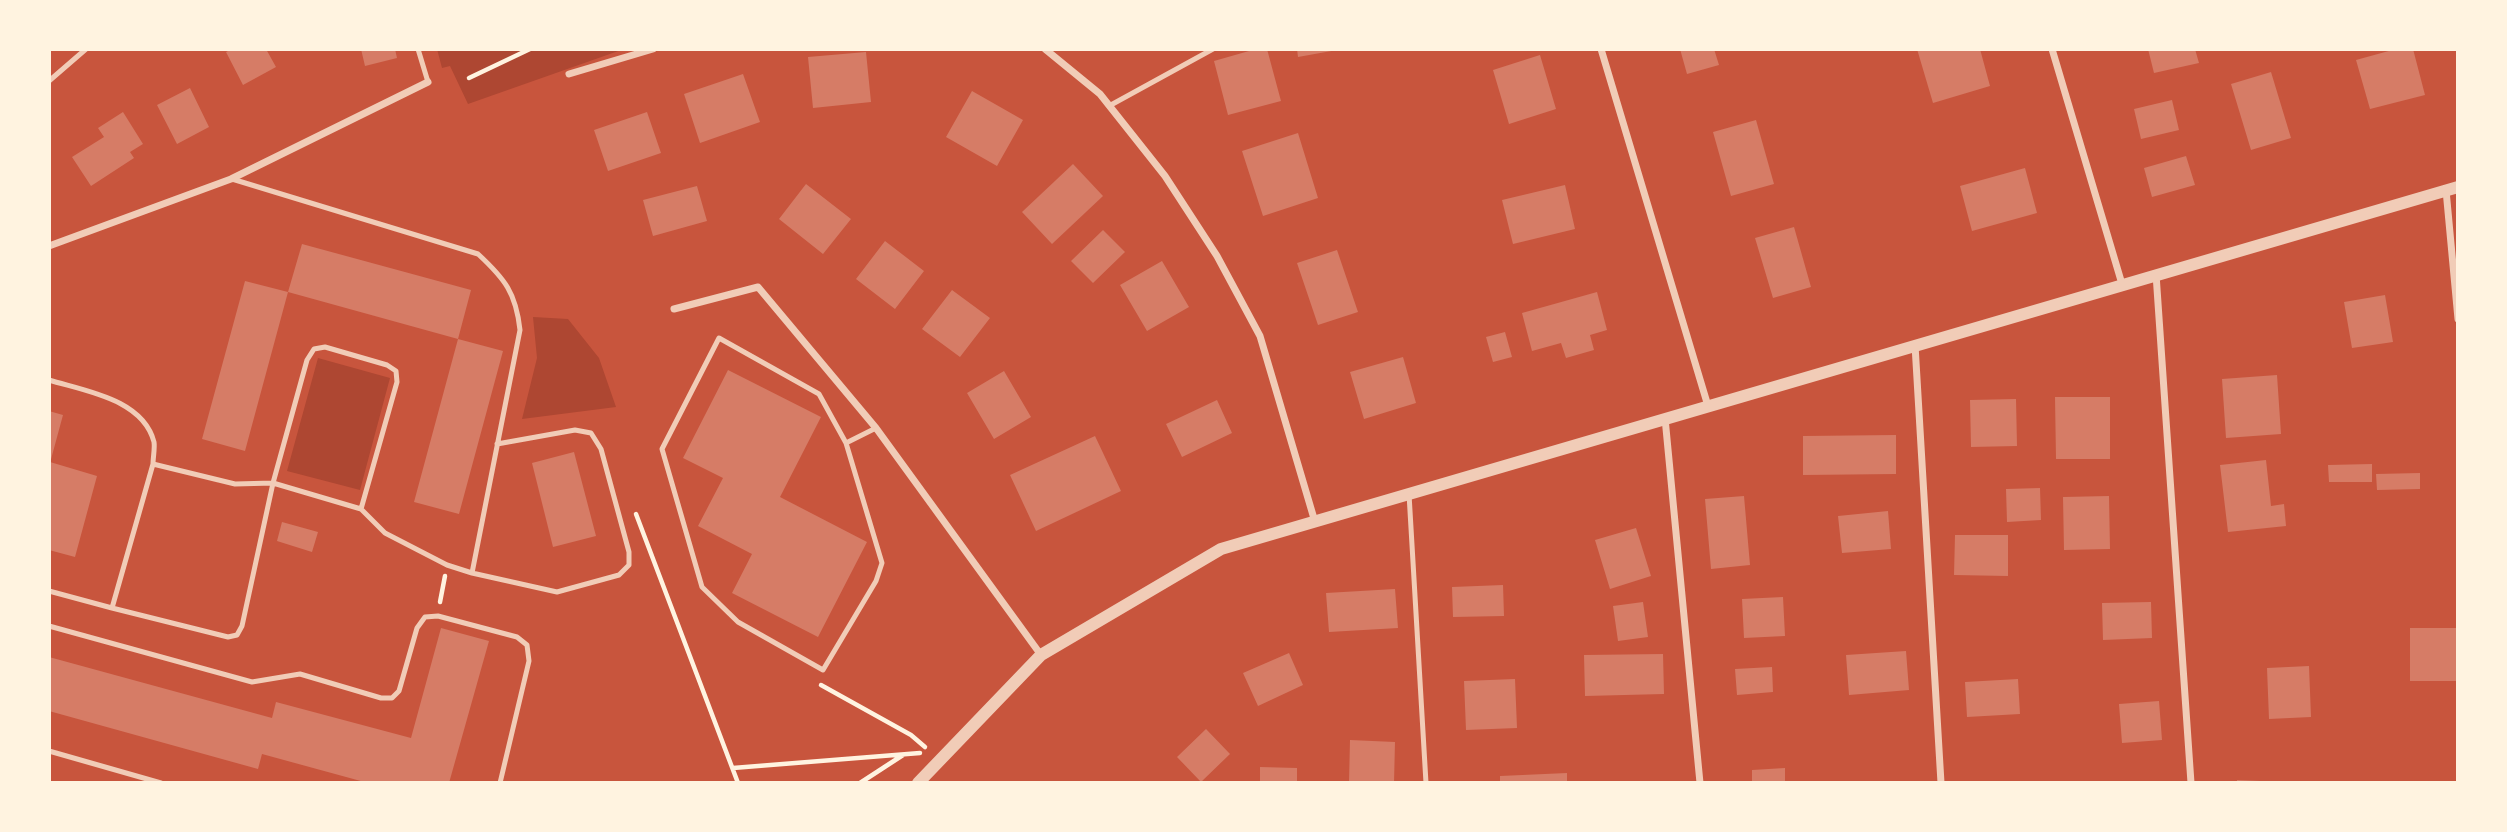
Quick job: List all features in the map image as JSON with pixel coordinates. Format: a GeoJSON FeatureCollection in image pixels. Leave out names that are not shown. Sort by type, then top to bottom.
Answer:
{"type":"FeatureCollection","features":[{"type":"Feature","properties":{"kind":"street"},"geometry":{"type":"LineString","coordinates":[[569,74],[653,49]]}},
{"type":"Feature","properties":{"kind":"street"},"geometry":{"type":"LineString","coordinates":[[1045,49],[1100,94],[1165,176],[1216,256],[1260,336],[1315,522]]}},
{"type":"Feature","properties":{"kind":"street"},"geometry":{"type":"LineString","coordinates":[[1601,49],[1708,406]]}},
{"type":"Feature","properties":{"kind":"street"},"geometry":{"type":"LineString","coordinates":[[2052,49],[2122,284]]}},
{"type":"Feature","properties":{"kind":"street"},"geometry":{"type":"LineString","coordinates":[[49,246],[231,179],[428,82]]}},
{"type":"Feature","properties":{"kind":"street"},"geometry":{"type":"LineString","coordinates":[[918,783],[1041,655],[1221,550],[2452,188],[2458,319]]}},
{"type":"Feature","properties":{"kind":"street"},"geometry":{"type":"LineString","coordinates":[[2156,274],[2191,783]]}},
{"type":"Feature","properties":{"kind":"street"},"geometry":{"type":"LineString","coordinates":[[674,309],[758,287],[876,428],[1041,655]]}},
{"type":"Feature","properties":{"kind":"street"},"geometry":{"type":"LineString","coordinates":[[1915,344],[1941,783]]}},
{"type":"Feature","properties":{"kind":"street"},"geometry":{"type":"LineString","coordinates":[[1665,418],[1700,783]]}},
{"type":"Feature","properties":{"kind":"lane"},"geometry":{"type":"LineString","coordinates":[[49,81],[86,49]]}},
{"type":"Feature","properties":{"kind":"lane"},"geometry":{"type":"LineString","coordinates":[[418,49],[428,82]]}},
{"type":"Feature","properties":{"kind":"lane"},"geometry":{"type":"LineString","coordinates":[[1109,106],[1213,49]]}},
{"type":"Feature","properties":{"kind":"lane"},"geometry":{"type":"LineString","coordinates":[[231,179],[478,254],[504,278],[518,307],[520,330],[472,573]]}},
{"type":"Feature","properties":{"kind":"lane"},"geometry":{"type":"LineString","coordinates":[[719,338],[819,394],[846,443],[882,563],[876,581],[823,670],[738,622],[702,587],[662,449],[719,338]]}},
{"type":"Feature","properties":{"kind":"lane"},"geometry":{"type":"LineString","coordinates":[[49,591],[228,637],[237,635],[242,626],[273,483],[307,360],[314,349],[325,347],[387,365],[396,371],[397,383],[361,509]]}},
{"type":"Feature","properties":{"kind":"lane"},"geometry":{"type":"LineString","coordinates":[[49,380],[119,403],[140,417],[154,442],[153,464],[112,608]]}},
{"type":"Feature","properties":{"kind":"lane"},"geometry":{"type":"LineString","coordinates":[[846,443],[876,428]]}},
{"type":"Feature","properties":{"kind":"lane"},"geometry":{"type":"LineString","coordinates":[[153,464],[234,484],[273,483],[361,509],[385,533],[447,565],[557,592],[619,575],[629,565],[629,552],[601,449],[591,433],[575,430],[497,444]]}},
{"type":"Feature","properties":{"kind":"lane"},"geometry":{"type":"LineString","coordinates":[[1409,494],[1426,783]]}},
{"type":"Feature","properties":{"kind":"lane"},"geometry":{"type":"LineString","coordinates":[[49,626],[252,682],[300,674],[381,698],[392,698],[399,691],[417,628],[425,617],[438,616],[517,637],[527,645],[529,661],[500,783]]}},
{"type":"Feature","properties":{"kind":"lane"},"geometry":{"type":"LineString","coordinates":[[49,751],[161,783]]}},
{"type":"Feature","properties":{"kind":"path"},"geometry":{"type":"LineString","coordinates":[[469,78],[530,49]]}},
{"type":"Feature","properties":{"kind":"path"},"geometry":{"type":"LineString","coordinates":[[635,512],[738,783]]}},
{"type":"Feature","properties":{"kind":"path"},"geometry":{"type":"LineString","coordinates":[[438,616],[447,565]]}},
{"type":"Feature","properties":{"kind":"path"},"geometry":{"type":"LineString","coordinates":[[823,670],[815,681],[911,735],[925,747]]}},
{"type":"Feature","properties":{"kind":"path"},"geometry":{"type":"LineString","coordinates":[[733,768],[919,753]]}},
{"type":"Feature","properties":{"kind":"path"},"geometry":{"type":"LineString","coordinates":[[860,783],[904,755]]}},
{"type":"Feature","properties":{"kind":"shaded area"},"geometry":{"type":"Polygon","coordinates":[[[437,49],[624,49],[468,104],[450,66],[442,68],[437,49]]]}},
{"type":"Feature","properties":{"kind":"shaded area"},"geometry":{"type":"Polygon","coordinates":[[[533,317],[568,319],[599,358],[616,407],[522,419],[537,358],[533,317]]]}},
{"type":"Feature","properties":{"kind":"shaded area"},"geometry":{"type":"Polygon","coordinates":[[[318,358],[390,378],[360,490],[287,471],[318,358]]]}},
{"type":"Feature","properties":{"kind":"building"},"geometry":{"type":"Polygon","coordinates":[[[232,49],[266,49],[276,67],[243,85],[226,52],[232,49]]]}},
{"type":"Feature","properties":{"kind":"building"},"geometry":{"type":"Polygon","coordinates":[[[361,49],[395,49],[397,58],[365,66],[361,49]]]}},
{"type":"Feature","properties":{"kind":"building"},"geometry":{"type":"Polygon","coordinates":[[[1256,49],[1267,49],[1281,101],[1228,115],[1214,61],[1256,49]]]}},
{"type":"Feature","properties":{"kind":"building"},"geometry":{"type":"Polygon","coordinates":[[[1297,49],[1337,49],[1337,50],[1298,57],[1297,49]]]}},
{"type":"Feature","properties":{"kind":"building"},"geometry":{"type":"Polygon","coordinates":[[[1680,49],[1714,49],[1719,65],[1687,74],[1680,49]]]}},
{"type":"Feature","properties":{"kind":"building"},"geometry":{"type":"Polygon","coordinates":[[[1917,49],[1980,49],[1990,86],[1933,103],[1917,49]]]}},
{"type":"Feature","properties":{"kind":"building"},"geometry":{"type":"Polygon","coordinates":[[[2148,49],[2195,49],[2199,63],[2154,73],[2148,49]]]}},
{"type":"Feature","properties":{"kind":"building"},"geometry":{"type":"Polygon","coordinates":[[[2396,49],[2413,49],[2425,95],[2370,109],[2356,60],[2396,49]]]}},
{"type":"Feature","properties":{"kind":"building"},"geometry":{"type":"Polygon","coordinates":[[[866,52],[871,102],[813,108],[808,57],[866,52]]]}},
{"type":"Feature","properties":{"kind":"building"},"geometry":{"type":"Polygon","coordinates":[[[1540,55],[1556,109],[1509,124],[1493,70],[1540,55]]]}},
{"type":"Feature","properties":{"kind":"building"},"geometry":{"type":"Polygon","coordinates":[[[2271,72],[2291,138],[2251,150],[2231,84],[2271,72]]]}},
{"type":"Feature","properties":{"kind":"building"},"geometry":{"type":"Polygon","coordinates":[[[743,74],[760,122],[700,143],[684,94],[743,74]]]}},
{"type":"Feature","properties":{"kind":"building"},"geometry":{"type":"Polygon","coordinates":[[[190,88],[209,127],[177,144],[157,105],[190,88]]]}},
{"type":"Feature","properties":{"kind":"building"},"geometry":{"type":"Polygon","coordinates":[[[972,91],[1023,120],[997,166],[946,137],[972,91]]]}},
{"type":"Feature","properties":{"kind":"building"},"geometry":{"type":"Polygon","coordinates":[[[2172,100],[2179,130],[2141,139],[2134,109],[2172,100]]]}},
{"type":"Feature","properties":{"kind":"building"},"geometry":{"type":"Polygon","coordinates":[[[123,112],[143,144],[130,152],[134,158],[91,186],[72,157],[104,137],[98,128],[123,112]]]}},
{"type":"Feature","properties":{"kind":"building"},"geometry":{"type":"Polygon","coordinates":[[[647,112],[661,153],[608,171],[594,130],[647,112]]]}},
{"type":"Feature","properties":{"kind":"building"},"geometry":{"type":"Polygon","coordinates":[[[1756,120],[1774,184],[1731,196],[1713,132],[1756,120]]]}},
{"type":"Feature","properties":{"kind":"building"},"geometry":{"type":"Polygon","coordinates":[[[1298,133],[1318,198],[1263,216],[1242,151],[1298,133]]]}},
{"type":"Feature","properties":{"kind":"building"},"geometry":{"type":"Polygon","coordinates":[[[2186,156],[2195,185],[2152,197],[2144,168],[2186,156]]]}},
{"type":"Feature","properties":{"kind":"building"},"geometry":{"type":"Polygon","coordinates":[[[1073,164],[1103,196],[1052,244],[1022,212],[1073,164]]]}},
{"type":"Feature","properties":{"kind":"building"},"geometry":{"type":"Polygon","coordinates":[[[2025,168],[2037,213],[1972,231],[1960,186],[2025,168]]]}},
{"type":"Feature","properties":{"kind":"building"},"geometry":{"type":"Polygon","coordinates":[[[806,184],[851,219],[823,254],[779,219],[806,184]]]}},
{"type":"Feature","properties":{"kind":"building"},"geometry":{"type":"Polygon","coordinates":[[[1565,185],[1575,229],[1513,244],[1502,200],[1565,185]]]}},
{"type":"Feature","properties":{"kind":"building"},"geometry":{"type":"Polygon","coordinates":[[[697,186],[707,221],[653,236],[643,200],[697,186]]]}},
{"type":"Feature","properties":{"kind":"building"},"geometry":{"type":"Polygon","coordinates":[[[1794,227],[1811,287],[1773,298],[1755,238],[1794,227]]]}},
{"type":"Feature","properties":{"kind":"building"},"geometry":{"type":"Polygon","coordinates":[[[1103,230],[1125,252],[1093,283],[1071,261],[1103,230]]]}},
{"type":"Feature","properties":{"kind":"building"},"geometry":{"type":"Polygon","coordinates":[[[885,241],[924,271],[895,309],[856,279],[885,241]]]}},
{"type":"Feature","properties":{"kind":"building"},"geometry":{"type":"Polygon","coordinates":[[[302,244],[471,290],[458,339],[288,292],[302,244]]]}},
{"type":"Feature","properties":{"kind":"building"},"geometry":{"type":"Polygon","coordinates":[[[1337,250],[1358,312],[1318,325],[1297,263],[1337,250]]]}},
{"type":"Feature","properties":{"kind":"building"},"geometry":{"type":"Polygon","coordinates":[[[1162,261],[1189,307],[1147,331],[1120,285],[1162,261]]]}},
{"type":"Feature","properties":{"kind":"building"},"geometry":{"type":"Polygon","coordinates":[[[245,281],[288,292],[245,451],[202,439],[245,281]]]}},
{"type":"Feature","properties":{"kind":"building"},"geometry":{"type":"Polygon","coordinates":[[[952,290],[990,318],[960,357],[922,329],[952,290]]]}},
{"type":"Feature","properties":{"kind":"building"},"geometry":{"type":"Polygon","coordinates":[[[1597,292],[1607,330],[1590,335],[1594,350],[1566,358],[1561,343],[1532,351],[1522,313],[1597,292]]]}},
{"type":"Feature","properties":{"kind":"building"},"geometry":{"type":"Polygon","coordinates":[[[2385,295],[2393,342],[2352,348],[2344,302],[2385,295]]]}},
{"type":"Feature","properties":{"kind":"building"},"geometry":{"type":"Polygon","coordinates":[[[1505,332],[1512,357],[1493,362],[1486,337],[1505,332]]]}},
{"type":"Feature","properties":{"kind":"building"},"geometry":{"type":"Polygon","coordinates":[[[458,339],[503,351],[459,514],[414,502],[458,339]]]}},
{"type":"Feature","properties":{"kind":"building"},"geometry":{"type":"Polygon","coordinates":[[[1403,357],[1416,403],[1364,419],[1350,372],[1403,357]]]}},
{"type":"Feature","properties":{"kind":"building"},"geometry":{"type":"Polygon","coordinates":[[[728,370],[821,417],[780,497],[867,542],[818,637],[732,593],[752,554],[698,526],[723,478],[683,458],[728,370]]]}},
{"type":"Feature","properties":{"kind":"building"},"geometry":{"type":"Polygon","coordinates":[[[1004,371],[1031,417],[994,439],[967,393],[1004,371]]]}},
{"type":"Feature","properties":{"kind":"building"},"geometry":{"type":"Polygon","coordinates":[[[2277,375],[2281,434],[2226,438],[2222,379],[2277,375]]]}},
{"type":"Feature","properties":{"kind":"building"},"geometry":{"type":"Polygon","coordinates":[[[2055,397],[2110,397],[2110,459],[2056,459],[2055,397]]]}},
{"type":"Feature","properties":{"kind":"building"},"geometry":{"type":"Polygon","coordinates":[[[2016,399],[2017,446],[1971,447],[1970,400],[2016,399]]]}},
{"type":"Feature","properties":{"kind":"building"},"geometry":{"type":"Polygon","coordinates":[[[1217,400],[1232,433],[1182,457],[1166,424],[1217,400]]]}},
{"type":"Feature","properties":{"kind":"building"},"geometry":{"type":"Polygon","coordinates":[[[49,411],[63,415],[50,463],[49,463],[49,411]]]}},
{"type":"Feature","properties":{"kind":"building"},"geometry":{"type":"Polygon","coordinates":[[[1896,435],[1896,474],[1803,475],[1803,436],[1896,435]]]}},
{"type":"Feature","properties":{"kind":"building"},"geometry":{"type":"Polygon","coordinates":[[[1095,436],[1121,491],[1036,531],[1010,475],[1095,436]]]}},
{"type":"Feature","properties":{"kind":"building"},"geometry":{"type":"Polygon","coordinates":[[[574,452],[596,536],[553,547],[532,463],[574,452]]]}},
{"type":"Feature","properties":{"kind":"building"},"geometry":{"type":"Polygon","coordinates":[[[2266,460],[2271,506],[2284,504],[2286,526],[2228,532],[2220,465],[2266,460]]]}},
{"type":"Feature","properties":{"kind":"building"},"geometry":{"type":"Polygon","coordinates":[[[50,462],[97,476],[75,557],[49,550],[50,462]]]}},
{"type":"Feature","properties":{"kind":"building"},"geometry":{"type":"Polygon","coordinates":[[[2372,464],[2372,482],[2329,482],[2328,465],[2372,464]]]}},
{"type":"Feature","properties":{"kind":"building"},"geometry":{"type":"Polygon","coordinates":[[[2420,473],[2420,489],[2377,490],[2376,474],[2420,473]]]}},
{"type":"Feature","properties":{"kind":"building"},"geometry":{"type":"Polygon","coordinates":[[[2040,488],[2041,520],[2007,522],[2006,489],[2040,488]]]}},
{"type":"Feature","properties":{"kind":"building"},"geometry":{"type":"Polygon","coordinates":[[[1744,496],[1750,565],[1711,569],[1705,499],[1744,496]]]}},
{"type":"Feature","properties":{"kind":"building"},"geometry":{"type":"Polygon","coordinates":[[[2109,496],[2110,549],[2064,550],[2063,497],[2109,496]]]}},
{"type":"Feature","properties":{"kind":"building"},"geometry":{"type":"Polygon","coordinates":[[[1888,511],[1891,549],[1842,553],[1838,516],[1888,511]]]}},
{"type":"Feature","properties":{"kind":"building"},"geometry":{"type":"Polygon","coordinates":[[[282,522],[318,532],[312,552],[277,541],[282,522]]]}},
{"type":"Feature","properties":{"kind":"building"},"geometry":{"type":"Polygon","coordinates":[[[1636,528],[1651,576],[1610,589],[1595,540],[1636,528]]]}},
{"type":"Feature","properties":{"kind":"building"},"geometry":{"type":"Polygon","coordinates":[[[1955,535],[2008,535],[2008,576],[1954,575],[1955,535]]]}},
{"type":"Feature","properties":{"kind":"building"},"geometry":{"type":"Polygon","coordinates":[[[1503,585],[1504,616],[1453,617],[1452,587],[1503,585]]]}},
{"type":"Feature","properties":{"kind":"building"},"geometry":{"type":"Polygon","coordinates":[[[1395,589],[1398,628],[1329,632],[1326,593],[1395,589]]]}},
{"type":"Feature","properties":{"kind":"building"},"geometry":{"type":"Polygon","coordinates":[[[1783,597],[1785,636],[1744,638],[1742,599],[1783,597]]]}},
{"type":"Feature","properties":{"kind":"building"},"geometry":{"type":"Polygon","coordinates":[[[1643,602],[1648,637],[1618,641],[1613,606],[1643,602]]]}},
{"type":"Feature","properties":{"kind":"building"},"geometry":{"type":"Polygon","coordinates":[[[2151,602],[2152,638],[2103,640],[2102,603],[2151,602]]]}},
{"type":"Feature","properties":{"kind":"building"},"geometry":{"type":"Polygon","coordinates":[[[441,628],[489,641],[449,783],[368,783],[262,754],[258,769],[49,711],[49,657],[272,718],[276,702],[411,738],[441,628]]]}},
{"type":"Feature","properties":{"kind":"building"},"geometry":{"type":"Polygon","coordinates":[[[2410,628],[2458,628],[2458,681],[2410,681],[2410,628]]]}},
{"type":"Feature","properties":{"kind":"building"},"geometry":{"type":"Polygon","coordinates":[[[1906,651],[1909,690],[1849,695],[1846,655],[1906,651]]]}},
{"type":"Feature","properties":{"kind":"building"},"geometry":{"type":"Polygon","coordinates":[[[1289,653],[1303,685],[1258,706],[1243,673],[1289,653]]]}},
{"type":"Feature","properties":{"kind":"building"},"geometry":{"type":"Polygon","coordinates":[[[1663,654],[1664,694],[1585,696],[1584,655],[1663,654]]]}},
{"type":"Feature","properties":{"kind":"building"},"geometry":{"type":"Polygon","coordinates":[[[2309,666],[2311,717],[2269,719],[2267,668],[2309,666]]]}},
{"type":"Feature","properties":{"kind":"building"},"geometry":{"type":"Polygon","coordinates":[[[1772,667],[1773,692],[1737,695],[1735,669],[1772,667]]]}},
{"type":"Feature","properties":{"kind":"building"},"geometry":{"type":"Polygon","coordinates":[[[1515,679],[1517,728],[1466,730],[1464,681],[1515,679]]]}},
{"type":"Feature","properties":{"kind":"building"},"geometry":{"type":"Polygon","coordinates":[[[2018,679],[2020,714],[1967,717],[1965,682],[2018,679]]]}},
{"type":"Feature","properties":{"kind":"building"},"geometry":{"type":"Polygon","coordinates":[[[2159,701],[2162,740],[2122,743],[2119,704],[2159,701]]]}},
{"type":"Feature","properties":{"kind":"building"},"geometry":{"type":"Polygon","coordinates":[[[1206,729],[1230,754],[1201,782],[1177,757],[1206,729]]]}},
{"type":"Feature","properties":{"kind":"building"},"geometry":{"type":"Polygon","coordinates":[[[1350,740],[1395,742],[1394,783],[1349,783],[1350,740]]]}},
{"type":"Feature","properties":{"kind":"building"},"geometry":{"type":"Polygon","coordinates":[[[1260,767],[1297,768],[1297,783],[1260,783],[1260,767]]]}},
{"type":"Feature","properties":{"kind":"building"},"geometry":{"type":"Polygon","coordinates":[[[1785,768],[1785,783],[1752,783],[1752,770],[1785,768]]]}},
{"type":"Feature","properties":{"kind":"building"},"geometry":{"type":"Polygon","coordinates":[[[1567,773],[1567,783],[1500,783],[1500,776],[1567,773]]]}},
{"type":"Feature","properties":{"kind":"building"},"geometry":{"type":"Polygon","coordinates":[[[2237,780],[2260,781],[2260,783],[2237,783],[2237,780]]]}}]}
